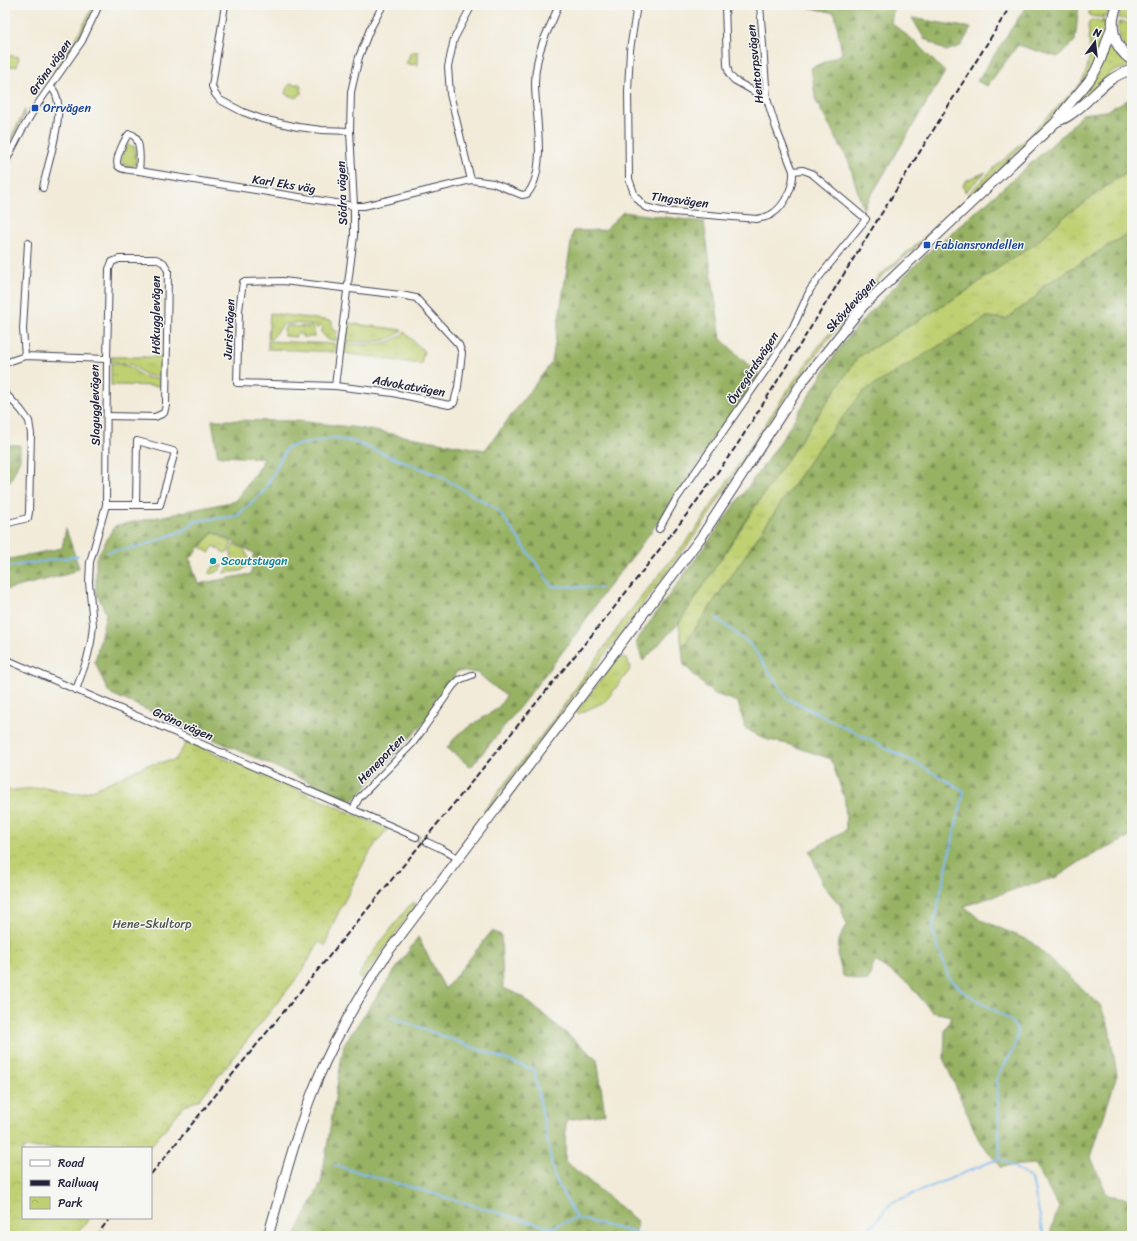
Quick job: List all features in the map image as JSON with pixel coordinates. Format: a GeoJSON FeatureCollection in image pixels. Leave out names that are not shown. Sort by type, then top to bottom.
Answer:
{"type":"FeatureCollection","features":[{"type":"Feature","properties":{"kind":"main road"},"geometry":{"type":"LineString","coordinates":[[1056,122],[1064,109],[1091,77],[1101,58],[1112,26],[1115,7]]}},
{"type":"Feature","properties":{"kind":"main road"},"geometry":{"type":"LineString","coordinates":[[1112,26],[1117,44],[1132,60]]}},
{"type":"Feature","properties":{"kind":"main road"},"geometry":{"type":"LineString","coordinates":[[1056,122],[1070,115],[1110,79],[1123,72],[1132,70]]}},
{"type":"Feature","properties":{"kind":"main road","name":"Skövdevägen"},"geometry":{"type":"LineString","coordinates":[[268,1236],[299,1129],[311,1096],[333,1045],[362,992],[388,952],[702,536],[803,381],[863,306],[1056,122]]}},
{"type":"Feature","properties":{"kind":"street","name":"Gröna vägen"},"geometry":{"type":"LineString","coordinates":[[5,163],[22,130],[82,41],[100,5]]}},
{"type":"Feature","properties":{"kind":"street"},"geometry":{"type":"LineString","coordinates":[[225,5],[212,86],[213,92],[220,100],[243,112],[262,119],[322,130],[350,131]]}},
{"type":"Feature","properties":{"kind":"street","name":"Södra vägen"},"geometry":{"type":"LineString","coordinates":[[335,386],[354,236],[350,110],[354,76],[368,32],[383,5]]}},
{"type":"Feature","properties":{"kind":"street"},"geometry":{"type":"LineString","coordinates":[[472,5],[454,39],[448,66],[450,94],[472,180],[493,183],[522,195],[527,194],[531,190],[539,165],[535,83],[537,66],[544,39],[555,18],[558,5]]}},
{"type":"Feature","properties":{"kind":"street","name":"Tingsvägen"},"geometry":{"type":"LineString","coordinates":[[637,5],[630,50],[628,91],[628,163],[629,179],[635,196],[645,207],[661,211],[757,219],[771,214],[784,202],[794,177],[793,171]]}},
{"type":"Feature","properties":{"kind":"street"},"geometry":{"type":"LineString","coordinates":[[724,5],[727,64],[729,74],[734,80],[768,99]]}},
{"type":"Feature","properties":{"kind":"street","name":"Hentorpsvägen"},"geometry":{"type":"LineString","coordinates":[[760,5],[768,99],[776,128],[793,171]]}},
{"type":"Feature","properties":{"kind":"street"},"geometry":{"type":"LineString","coordinates":[[43,188],[51,154],[58,110],[56,94],[50,87]]}},
{"type":"Feature","properties":{"kind":"street","name":"Karl Eks väg"},"geometry":{"type":"LineString","coordinates":[[140,171],[138,142],[136,136],[129,134],[126,137],[118,156],[117,163],[121,168],[354,206],[364,206],[472,180]]}},
{"type":"Feature","properties":{"kind":"street","name":"Övregårdsvägen"},"geometry":{"type":"LineString","coordinates":[[658,529],[675,501],[768,367],[793,327],[810,290],[866,219],[811,173],[803,170],[793,171]]}},
{"type":"Feature","properties":{"kind":"street"},"geometry":{"type":"LineString","coordinates":[[25,356],[23,329],[28,243]]}},
{"type":"Feature","properties":{"kind":"street","name":"Hökugglevägen"},"geometry":{"type":"LineString","coordinates":[[107,359],[109,268],[112,262],[119,259],[156,259],[164,263],[168,271],[166,405],[164,413],[155,417],[107,416]]}},
{"type":"Feature","properties":{"kind":"street","name":"Juristvägen"},"geometry":{"type":"LineString","coordinates":[[335,386],[237,383],[239,310],[243,282],[284,281],[347,289]]}},
{"type":"Feature","properties":{"kind":"street","name":"Advokatvägen"},"geometry":{"type":"LineString","coordinates":[[335,386],[392,393],[449,405],[454,403],[456,398],[462,353],[459,344],[416,298],[347,289]]}},
{"type":"Feature","properties":{"kind":"street","name":"Slagugglevägen"},"geometry":{"type":"LineString","coordinates":[[5,363],[25,356],[107,359],[106,505],[90,562],[88,582],[93,625],[91,642],[87,659],[76,690]]}},
{"type":"Feature","properties":{"kind":"street"},"geometry":{"type":"LineString","coordinates":[[5,393],[29,421],[31,434],[28,518],[5,524]]}},
{"type":"Feature","properties":{"kind":"street"},"geometry":{"type":"LineString","coordinates":[[106,505],[136,505],[160,505],[175,452],[137,441],[136,505]]}},
{"type":"Feature","properties":{"kind":"street","name":"Gröna vägen"},"geometry":{"type":"LineString","coordinates":[[5,659],[270,775],[353,809]]}},
{"type":"Feature","properties":{"kind":"street","name":"Heneporten"},"geometry":{"type":"LineString","coordinates":[[353,809],[359,798],[412,744],[453,686],[459,680],[472,675]]}},
{"type":"Feature","properties":{"kind":"street"},"geometry":{"type":"LineString","coordinates":[[353,809],[416,837]]}},
{"type":"Feature","properties":{"kind":"street"},"geometry":{"type":"LineString","coordinates":[[427,842],[459,859]]}},
{"type":"Feature","properties":{"kind":"green space"},"geometry":{"type":"Polygon","coordinates":[[[93,5],[95,6],[94,9],[76,44],[54,74],[53,72],[75,40],[93,5]]]}},
{"type":"Feature","properties":{"kind":"green space"},"geometry":{"type":"Polygon","coordinates":[[[808,5],[894,5],[891,23],[913,40],[945,72],[863,209],[849,162],[816,101],[811,68],[842,54],[835,13],[808,7],[808,5]]]}},
{"type":"Feature","properties":{"kind":"green space"},"geometry":{"type":"Polygon","coordinates":[[[1027,5],[1079,5],[1075,41],[1058,57],[1018,45],[987,86],[977,81],[1027,5]]]}},
{"type":"Feature","properties":{"kind":"green space"},"geometry":{"type":"Polygon","coordinates":[[[1090,5],[1108,5],[1107,17],[1101,15],[1104,18],[1090,16],[1090,5]]]}},
{"type":"Feature","properties":{"kind":"green space"},"geometry":{"type":"Polygon","coordinates":[[[1121,5],[1132,5],[1132,20],[1118,18],[1121,5]]]}},
{"type":"Feature","properties":{"kind":"green space"},"geometry":{"type":"Polygon","coordinates":[[[912,18],[971,28],[961,46],[946,51],[924,38],[912,18]]]}},
{"type":"Feature","properties":{"kind":"green space"},"geometry":{"type":"Polygon","coordinates":[[[1091,20],[1105,21],[1100,23],[1107,22],[1103,43],[1090,75],[1063,106],[971,196],[967,195],[1016,149],[1080,84],[1087,70],[1090,48],[1088,25],[1091,20]]]}},
{"type":"Feature","properties":{"kind":"green space"},"geometry":{"type":"Polygon","coordinates":[[[1118,22],[1122,25],[1119,22],[1132,23],[1132,55],[1119,37],[1118,22]]]}},
{"type":"Feature","properties":{"kind":"green space"},"geometry":{"type":"Polygon","coordinates":[[[1110,38],[1132,62],[1132,65],[1112,72],[1070,111],[1110,38]]]}},
{"type":"Feature","properties":{"kind":"green space"},"geometry":{"type":"Polygon","coordinates":[[[411,52],[418,52],[418,65],[406,64],[411,52]]]}},
{"type":"Feature","properties":{"kind":"green space"},"geometry":{"type":"Polygon","coordinates":[[[5,55],[19,57],[17,66],[5,67],[5,55]]]}},
{"type":"Feature","properties":{"kind":"green space"},"geometry":{"type":"Polygon","coordinates":[[[290,84],[300,84],[302,93],[296,98],[285,94],[286,89],[290,84]]]}},
{"type":"Feature","properties":{"kind":"green space"},"geometry":{"type":"Polygon","coordinates":[[[1132,95],[1132,168],[1065,216],[1035,244],[992,272],[970,289],[858,357],[756,505],[679,623],[643,661],[636,641],[779,444],[830,362],[850,334],[917,263],[1068,130],[1082,114],[1106,111],[1131,98],[1132,95]]]}},
{"type":"Feature","properties":{"kind":"green space"},"geometry":{"type":"Polygon","coordinates":[[[25,110],[22,120],[5,154],[5,149],[25,110]]]}},
{"type":"Feature","properties":{"kind":"green space"},"geometry":{"type":"Polygon","coordinates":[[[128,145],[135,147],[136,164],[132,166],[124,165],[121,160],[126,146],[128,145]]]}},
{"type":"Feature","properties":{"kind":"green space"},"geometry":{"type":"Polygon","coordinates":[[[1132,168],[1132,231],[1042,287],[1035,298],[1006,319],[987,317],[824,440],[682,648],[679,623],[756,505],[858,357],[970,289],[992,272],[1035,244],[1065,216],[1132,168]]]}},
{"type":"Feature","properties":{"kind":"green space"},"geometry":{"type":"Polygon","coordinates":[[[986,172],[965,192],[963,186],[965,181],[986,172]]]}},
{"type":"Feature","properties":{"kind":"green space"},"geometry":{"type":"Polygon","coordinates":[[[623,212],[704,222],[721,339],[759,375],[666,511],[605,591],[574,637],[471,767],[447,748],[458,734],[498,708],[506,696],[477,673],[457,671],[429,717],[353,801],[109,693],[95,662],[106,613],[96,592],[96,558],[115,526],[236,501],[265,458],[218,456],[212,420],[298,421],[351,427],[485,450],[552,362],[573,231],[605,230],[623,212]],[[213,531],[190,559],[198,584],[251,574],[254,553],[213,531]]]}},
{"type":"Feature","properties":{"kind":"green space"},"geometry":{"type":"Polygon","coordinates":[[[942,221],[943,222],[882,276],[824,344],[781,404],[701,527],[486,812],[484,811],[565,704],[626,616],[696,529],[789,388],[821,343],[878,277],[942,221]]]}},
{"type":"Feature","properties":{"kind":"green space"},"geometry":{"type":"Polygon","coordinates":[[[1132,231],[1132,836],[1084,859],[1057,877],[964,906],[979,919],[1030,941],[1100,1005],[1109,1028],[1117,1075],[1091,1157],[1107,1195],[1132,1199],[1132,1236],[1049,1236],[1059,1207],[1034,1164],[1000,1167],[978,1138],[944,1060],[945,1030],[952,1016],[932,1012],[908,983],[875,961],[868,980],[859,981],[843,976],[838,957],[839,940],[847,925],[840,905],[823,885],[810,851],[846,830],[845,800],[831,759],[787,744],[765,739],[745,728],[738,702],[712,693],[684,665],[682,648],[824,440],[864,391],[987,317],[1006,319],[1035,298],[1042,287],[1132,231]]]}},
{"type":"Feature","properties":{"kind":"green space"},"geometry":{"type":"Polygon","coordinates":[[[270,313],[332,321],[332,330],[337,331],[336,341],[328,340],[321,332],[323,328],[321,326],[317,328],[315,326],[294,323],[284,324],[271,339],[268,339],[270,313]]]}},
{"type":"Feature","properties":{"kind":"green space"},"geometry":{"type":"Polygon","coordinates":[[[348,323],[402,330],[390,338],[376,342],[346,341],[348,323]]]}},
{"type":"Feature","properties":{"kind":"green space"},"geometry":{"type":"Polygon","coordinates":[[[286,326],[312,327],[314,330],[314,337],[302,337],[302,334],[297,334],[296,337],[284,336],[284,329],[286,326]]]}},
{"type":"Feature","properties":{"kind":"green space"},"geometry":{"type":"Polygon","coordinates":[[[404,332],[424,351],[421,364],[344,353],[345,344],[384,343],[391,341],[404,332]]]}},
{"type":"Feature","properties":{"kind":"green space"},"geometry":{"type":"Polygon","coordinates":[[[268,341],[335,344],[335,352],[268,349],[268,341]]]}},
{"type":"Feature","properties":{"kind":"green space"},"geometry":{"type":"Polygon","coordinates":[[[111,357],[164,357],[164,377],[146,375],[130,364],[111,361],[111,357]]]}},
{"type":"Feature","properties":{"kind":"green space"},"geometry":{"type":"Polygon","coordinates":[[[111,363],[128,366],[148,378],[164,379],[163,386],[111,385],[111,363]]]}},
{"type":"Feature","properties":{"kind":"green space"},"geometry":{"type":"Polygon","coordinates":[[[6,445],[20,445],[20,459],[10,482],[5,485],[6,445]]]}},
{"type":"Feature","properties":{"kind":"green space"},"geometry":{"type":"Polygon","coordinates":[[[66,529],[79,568],[68,574],[5,590],[5,560],[62,548],[66,529]]]}},
{"type":"Feature","properties":{"kind":"green space"},"geometry":{"type":"Polygon","coordinates":[[[213,532],[232,543],[228,552],[224,553],[214,546],[209,553],[201,547],[213,532]]]}},
{"type":"Feature","properties":{"kind":"green space"},"geometry":{"type":"Polygon","coordinates":[[[234,544],[244,549],[251,563],[241,571],[223,573],[231,564],[232,559],[230,552],[234,544]]]}},
{"type":"Feature","properties":{"kind":"green space"},"geometry":{"type":"Polygon","coordinates":[[[214,566],[224,566],[219,571],[211,574],[209,573],[214,566]]]}},
{"type":"Feature","properties":{"kind":"green space"},"geometry":{"type":"Polygon","coordinates":[[[621,657],[626,658],[630,666],[629,671],[604,702],[578,714],[576,712],[617,659],[621,657]]]}},
{"type":"Feature","properties":{"kind":"green space","name":"Hene-Skultorp"},"geometry":{"type":"Polygon","coordinates":[[[187,742],[388,829],[370,852],[335,919],[326,946],[319,942],[301,973],[200,1099],[183,1107],[150,1147],[22,1147],[22,1219],[89,1219],[75,1236],[5,1236],[5,790],[45,787],[74,794],[90,791],[147,765],[175,760],[187,742]]]}},
{"type":"Feature","properties":{"kind":"green space"},"geometry":{"type":"Polygon","coordinates":[[[414,902],[416,904],[361,980],[359,976],[367,960],[408,907],[414,902]]]}},
{"type":"Feature","properties":{"kind":"green space"},"geometry":{"type":"Polygon","coordinates":[[[492,931],[501,935],[503,988],[520,995],[597,1059],[605,1114],[566,1120],[565,1161],[638,1222],[634,1236],[295,1236],[321,1183],[344,1044],[418,937],[445,989],[492,931]]]}},
{"type":"Feature","properties":{"kind":"waterway"},"geometry":{"type":"LineString","coordinates":[[108,552],[139,547],[187,529],[196,521],[237,516],[264,491],[287,447],[334,438],[354,442],[440,476],[498,510],[552,586],[600,588]]}},
{"type":"Feature","properties":{"kind":"waterway"},"geometry":{"type":"LineString","coordinates":[[5,567],[78,556]]}},
{"type":"Feature","properties":{"kind":"waterway"},"geometry":{"type":"LineString","coordinates":[[716,618],[751,645],[787,698],[923,767],[964,791],[932,930],[949,978],[964,992],[1009,1019],[1018,1031],[1015,1047],[997,1077],[1000,1158]]}},
{"type":"Feature","properties":{"kind":"waterway"},"geometry":{"type":"LineString","coordinates":[[389,1016],[534,1070],[554,1176],[576,1218]]}},
{"type":"Feature","properties":{"kind":"waterway"},"geometry":{"type":"LineString","coordinates":[[1000,1158],[1032,1179],[1044,1236]]}},
{"type":"Feature","properties":{"kind":"waterway"},"geometry":{"type":"LineString","coordinates":[[864,1236],[891,1203],[1000,1158]]}},
{"type":"Feature","properties":{"kind":"waterway"},"geometry":{"type":"LineString","coordinates":[[334,1165],[551,1228],[576,1218],[648,1236]]}},
{"type":"Feature","properties":{"kind":"tunnel"},"geometry":{"type":"LineString","coordinates":[[416,837],[427,842]]}},
{"type":"Feature","properties":{"kind":"railway"},"geometry":{"type":"LineString","coordinates":[[152,1173],[613,609],[691,509],[737,445],[1011,5]]}},
{"type":"Feature","properties":{"kind":"railway"},"geometry":{"type":"LineString","coordinates":[[96,1236],[109,1219]]}},
{"type":"Feature","properties":{"kind":"place","name":"Orrvägen"},"geometry":{"type":"Point","coordinates":[35,108]}},
{"type":"Feature","properties":{"kind":"place","name":"Fabiansrondellen"},"geometry":{"type":"Point","coordinates":[927,245]}},
{"type":"Feature","properties":{"kind":"place","name":"Scoutstugan"},"geometry":{"type":"Point","coordinates":[213,561]}}]}
